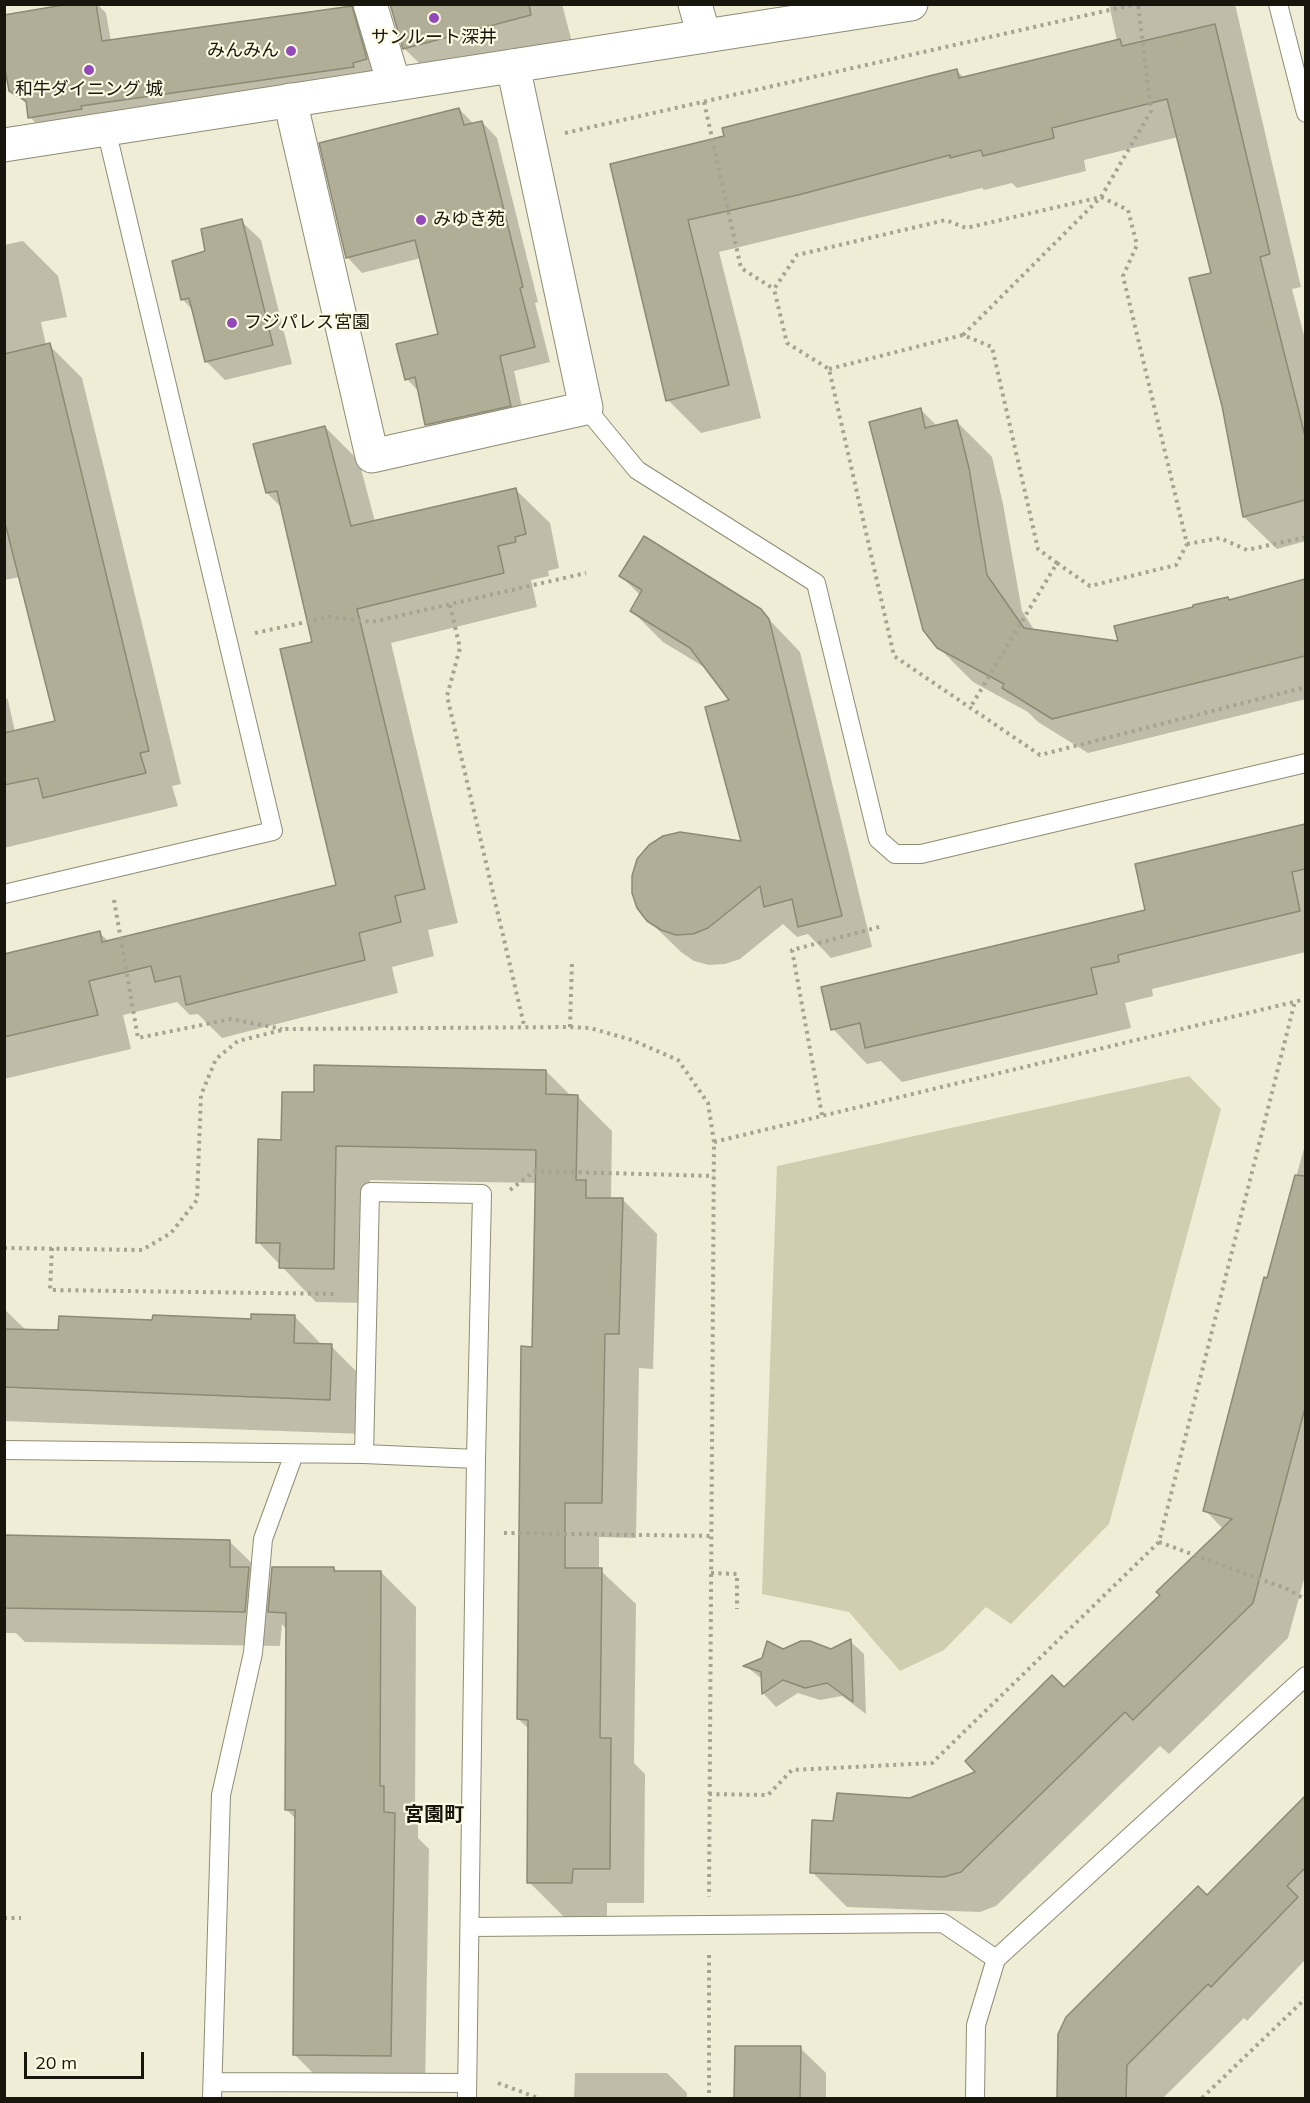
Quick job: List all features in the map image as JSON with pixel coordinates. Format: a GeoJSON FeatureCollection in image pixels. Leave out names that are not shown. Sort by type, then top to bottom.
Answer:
{"type":"FeatureCollection","features":[{"type":"Feature","properties":{"kind":"street"},"geometry":{"type":"LineString","coordinates":[[370,4],[394,84]]}},
{"type":"Feature","properties":{"kind":"street"},"geometry":{"type":"LineString","coordinates":[[695,4],[704,36]]}},
{"type":"Feature","properties":{"kind":"street"},"geometry":{"type":"LineString","coordinates":[[4,145],[911,4]]}},
{"type":"Feature","properties":{"kind":"street"},"geometry":{"type":"LineString","coordinates":[[290,100],[372,456],[586,408],[513,66]]}},
{"type":"Feature","properties":{"kind":"lane"},"geometry":{"type":"LineString","coordinates":[[1278,4],[1305,113]]}},
{"type":"Feature","properties":{"kind":"lane"},"geometry":{"type":"LineString","coordinates":[[4,894],[273,831],[106,129]]}},
{"type":"Feature","properties":{"kind":"lane"},"geometry":{"type":"LineString","coordinates":[[586,408],[637,470],[816,583],[878,839],[895,854],[921,854],[1305,763]]}},
{"type":"Feature","properties":{"kind":"lane"},"geometry":{"type":"LineString","coordinates":[[294,1454],[263,1539],[253,1653],[221,1796],[212,2090],[467,2091],[482,1194],[370,1192],[364,1454]]}},
{"type":"Feature","properties":{"kind":"lane"},"geometry":{"type":"LineString","coordinates":[[4,1450],[364,1454],[476,1459]]}},
{"type":"Feature","properties":{"kind":"lane"},"geometry":{"type":"LineString","coordinates":[[975,2098],[976,2025],[996,1959],[1305,1676]]}},
{"type":"Feature","properties":{"kind":"lane"},"geometry":{"type":"LineString","coordinates":[[471,1927],[943,1923],[996,1959]]}},
{"type":"Feature","properties":{"kind":"path"},"geometry":{"type":"LineString","coordinates":[[529,141],[1137,4],[1152,111],[1101,197],[963,335],[829,369]]}},
{"type":"Feature","properties":{"kind":"path"},"geometry":{"type":"LineString","coordinates":[[704,102],[741,268],[774,289],[787,343],[829,369],[894,656],[1040,755],[1305,687]]}},
{"type":"Feature","properties":{"kind":"path"},"geometry":{"type":"LineString","coordinates":[[774,289],[797,255],[946,220],[966,228],[1101,197],[1128,210],[1137,245],[1123,276],[1186,544],[1176,565],[1090,586],[1038,549],[992,347],[963,335]]}},
{"type":"Feature","properties":{"kind":"path"},"geometry":{"type":"LineString","coordinates":[[1186,544],[1220,538],[1247,550],[1305,537]]}},
{"type":"Feature","properties":{"kind":"path"},"geometry":{"type":"LineString","coordinates":[[970,708],[1058,563]]}},
{"type":"Feature","properties":{"kind":"path"},"geometry":{"type":"LineString","coordinates":[[227,639],[329,617],[372,622],[586,573]]}},
{"type":"Feature","properties":{"kind":"path"},"geometry":{"type":"LineString","coordinates":[[450,605],[460,648],[447,696],[524,1025]]}},
{"type":"Feature","properties":{"kind":"path"},"geometry":{"type":"LineString","coordinates":[[108,869],[138,1038],[231,1019],[286,1029],[524,1025],[590,1028],[632,1040],[678,1060],[708,1103],[714,1142],[709,2098]]}},
{"type":"Feature","properties":{"kind":"path"},"geometry":{"type":"LineString","coordinates":[[822,1115],[792,950],[879,927]]}},
{"type":"Feature","properties":{"kind":"path"},"geometry":{"type":"LineString","coordinates":[[570,1027],[572,961]]}},
{"type":"Feature","properties":{"kind":"path"},"geometry":{"type":"LineString","coordinates":[[714,1142],[1305,999]]}},
{"type":"Feature","properties":{"kind":"path"},"geometry":{"type":"LineString","coordinates":[[709,1794],[768,1795],[792,1770],[932,1763],[1159,1542],[1295,1001]]}},
{"type":"Feature","properties":{"kind":"path"},"geometry":{"type":"LineString","coordinates":[[4,1248],[142,1250],[171,1233],[197,1200],[201,1095],[216,1059],[238,1041],[286,1029]]}},
{"type":"Feature","properties":{"kind":"path"},"geometry":{"type":"LineString","coordinates":[[481,1213],[535,1171],[714,1176]]}},
{"type":"Feature","properties":{"kind":"path"},"geometry":{"type":"LineString","coordinates":[[52,1248],[50,1290],[368,1294]]}},
{"type":"Feature","properties":{"kind":"path"},"geometry":{"type":"LineString","coordinates":[[476,1532],[711,1536]]}},
{"type":"Feature","properties":{"kind":"path"},"geometry":{"type":"LineString","coordinates":[[1159,1542],[1287,1589],[1305,1600]]}},
{"type":"Feature","properties":{"kind":"path"},"geometry":{"type":"LineString","coordinates":[[711,1573],[737,1574],[737,1609]]}},
{"type":"Feature","properties":{"kind":"path"},"geometry":{"type":"LineString","coordinates":[[4,1918],[21,1918]]}},
{"type":"Feature","properties":{"kind":"path"},"geometry":{"type":"LineString","coordinates":[[1202,2098],[1305,1998]]}},
{"type":"Feature","properties":{"kind":"path"},"geometry":{"type":"LineString","coordinates":[[467,2091],[497,2083],[538,2098]]}},
{"type":"Feature","properties":{"kind":"shaded area"},"geometry":{"type":"Polygon","coordinates":[[[1189,1076],[1221,1109],[1109,1524],[1011,1624],[986,1607],[944,1650],[900,1671],[849,1612],[762,1594],[777,1166],[1189,1076]]]}},
{"type":"Feature","properties":{"kind":"building"},"geometry":{"type":"Polygon","coordinates":[[[69,4],[96,4],[102,41],[352,6],[367,59],[353,63],[354,67],[81,106],[82,109],[28,118],[26,101],[9,91],[4,64],[4,15],[69,4]]]}},
{"type":"Feature","properties":{"kind":"building","name":"サンルート深井"},"geometry":{"type":"Polygon","coordinates":[[[390,4],[529,4],[531,15],[403,49],[390,4]]]}},
{"type":"Feature","properties":{"kind":"building"},"geometry":{"type":"Polygon","coordinates":[[[1215,24],[1270,254],[1260,257],[1305,436],[1305,500],[1243,517],[1222,406],[1189,278],[1211,273],[1167,99],[1052,128],[1054,138],[983,156],[981,150],[950,158],[950,155],[798,195],[688,220],[729,385],[666,401],[610,164],[724,136],[722,128],[957,69],[959,78],[1120,39],[1122,46],[1215,24]]]}},
{"type":"Feature","properties":{"kind":"building","name":"みゆき苑"},"geometry":{"type":"Polygon","coordinates":[[[459,108],[464,125],[482,121],[523,287],[520,288],[535,347],[500,356],[511,406],[425,425],[415,377],[405,380],[396,344],[438,334],[415,240],[346,258],[319,143],[459,108]]]}},
{"type":"Feature","properties":{"kind":"building","name":"フジパレス宮園"},"geometry":{"type":"Polygon","coordinates":[[[242,219],[273,345],[205,362],[189,298],[181,300],[172,261],[205,251],[201,229],[242,219]]]}},
{"type":"Feature","properties":{"kind":"building"},"geometry":{"type":"Polygon","coordinates":[[[50,343],[149,751],[140,753],[146,773],[43,798],[38,778],[4,785],[4,733],[55,721],[4,519],[4,354],[50,343]]]}},
{"type":"Feature","properties":{"kind":"building"},"geometry":{"type":"Polygon","coordinates":[[[921,408],[925,428],[957,420],[969,468],[987,575],[1024,628],[1118,641],[1114,626],[1228,597],[1229,600],[1305,579],[1305,656],[1052,719],[1002,688],[1004,684],[937,648],[923,630],[869,422],[921,408]]]}},
{"type":"Feature","properties":{"kind":"building"},"geometry":{"type":"Polygon","coordinates":[[[325,426],[351,526],[516,488],[526,534],[515,537],[516,542],[498,546],[504,573],[357,609],[425,889],[395,896],[401,922],[359,933],[365,960],[186,1005],[180,976],[155,982],[151,966],[89,981],[98,1015],[4,1037],[4,954],[100,931],[102,942],[336,885],[280,649],[312,642],[277,491],[266,493],[253,444],[325,426]]]}},
{"type":"Feature","properties":{"kind":"building"},"geometry":{"type":"Polygon","coordinates":[[[644,536],[761,609],[769,619],[842,916],[798,927],[792,899],[764,907],[760,886],[708,928],[693,934],[676,935],[661,930],[647,921],[637,908],[632,893],[632,876],[637,859],[649,845],[663,836],[680,832],[741,841],[705,707],[729,700],[690,648],[630,611],[642,590],[619,576],[644,536]]]}},
{"type":"Feature","properties":{"kind":"building"},"geometry":{"type":"Polygon","coordinates":[[[1305,824],[1305,869],[1292,872],[1300,911],[1118,955],[1119,962],[1091,968],[1097,994],[865,1048],[860,1023],[831,1030],[821,987],[1145,910],[1135,864],[1305,824]]]}},
{"type":"Feature","properties":{"kind":"building"},"geometry":{"type":"Polygon","coordinates":[[[314,1065],[546,1070],[546,1094],[578,1095],[576,1180],[586,1180],[586,1198],[623,1198],[619,1334],[605,1334],[602,1503],[565,1503],[565,1568],[602,1568],[600,1738],[611,1738],[610,1869],[573,1869],[572,1883],[527,1883],[528,1720],[517,1719],[521,1346],[532,1347],[536,1150],[336,1146],[334,1269],[279,1268],[280,1243],[256,1243],[258,1139],[281,1140],[282,1092],[314,1092],[314,1065]]]}},
{"type":"Feature","properties":{"kind":"building"},"geometry":{"type":"Polygon","coordinates":[[[1295,1175],[1305,1176],[1305,1408],[1253,1603],[1133,1720],[1125,1712],[961,1872],[944,1877],[810,1873],[812,1820],[833,1821],[837,1793],[910,1798],[975,1772],[965,1761],[1052,1675],[1064,1687],[1160,1595],[1156,1592],[1232,1519],[1203,1511],[1264,1277],[1267,1278],[1295,1175]]]}},
{"type":"Feature","properties":{"kind":"building"},"geometry":{"type":"Polygon","coordinates":[[[251,1314],[295,1315],[294,1343],[332,1344],[330,1400],[4,1387],[4,1329],[58,1330],[59,1316],[152,1320],[153,1315],[251,1319],[251,1314]]]}},
{"type":"Feature","properties":{"kind":"building"},"geometry":{"type":"Polygon","coordinates":[[[4,1535],[230,1540],[230,1567],[249,1567],[245,1612],[4,1608],[4,1535]]]}},
{"type":"Feature","properties":{"kind":"building"},"geometry":{"type":"Polygon","coordinates":[[[272,1567],[334,1567],[334,1571],[381,1571],[380,1786],[384,1786],[384,1812],[395,1813],[391,2056],[293,2055],[295,1810],[285,1810],[286,1613],[268,1612],[272,1567]]]}},
{"type":"Feature","properties":{"kind":"building"},"geometry":{"type":"Polygon","coordinates":[[[851,1639],[853,1702],[827,1683],[805,1688],[783,1680],[762,1694],[761,1672],[743,1666],[762,1658],[767,1641],[783,1649],[801,1641],[810,1641],[831,1649],[851,1639]]]}},
{"type":"Feature","properties":{"kind":"building"},"geometry":{"type":"Polygon","coordinates":[[[1305,1796],[1305,1868],[1287,1886],[1298,1897],[1211,1987],[1208,1984],[1127,2065],[1126,2098],[1057,2098],[1058,2034],[1066,2017],[1198,1886],[1207,1895],[1305,1796]]]}},
{"type":"Feature","properties":{"kind":"building"},"geometry":{"type":"Polygon","coordinates":[[[735,2046],[801,2046],[800,2098],[734,2098],[735,2046]]]}},
{"type":"Feature","properties":{"kind":"place","name":"サンルート深井"},"geometry":{"type":"Point","coordinates":[434,18]}},
{"type":"Feature","properties":{"kind":"place","name":"みんみん"},"geometry":{"type":"Point","coordinates":[291,51]}},
{"type":"Feature","properties":{"kind":"place","name":"和牛ダイニング 城"},"geometry":{"type":"Point","coordinates":[89,70]}},
{"type":"Feature","properties":{"kind":"place","name":"みゆき苑"},"geometry":{"type":"Point","coordinates":[421,220]}},
{"type":"Feature","properties":{"kind":"place","name":"フジパレス宮園"},"geometry":{"type":"Point","coordinates":[232,323]}},
{"type":"Feature","properties":{"kind":"district","name":"宮園町"},"geometry":{"type":"Point","coordinates":[434,1815]}}]}
